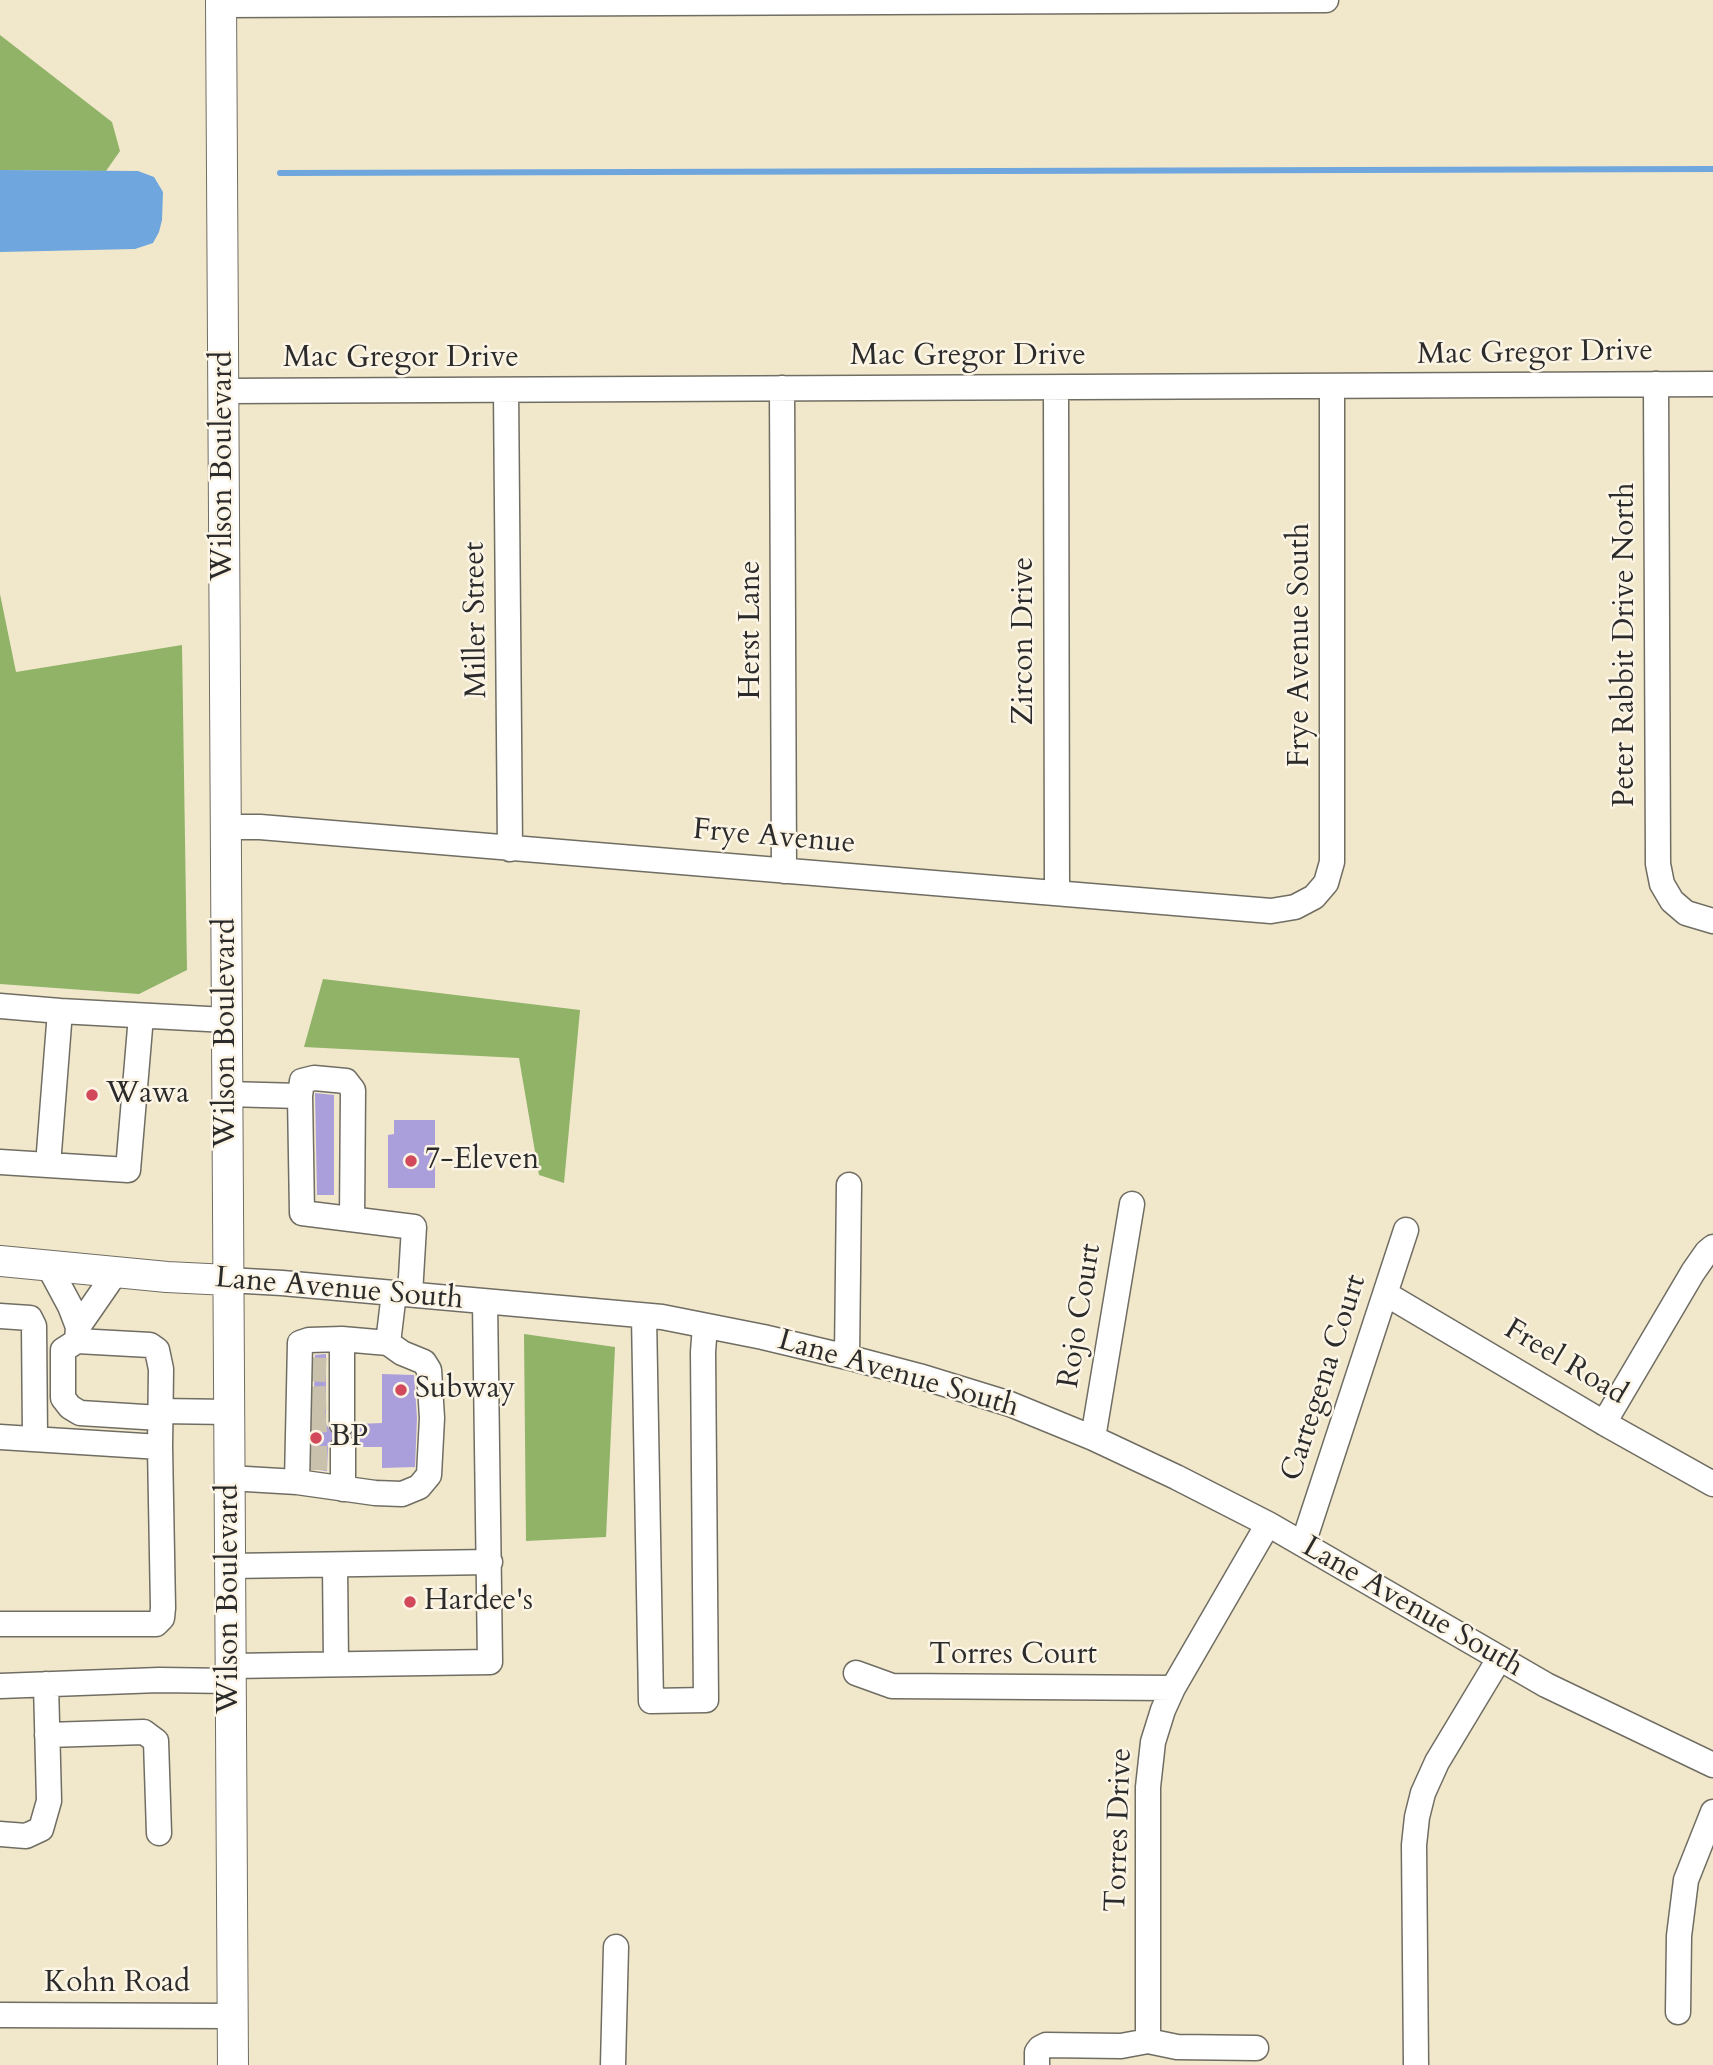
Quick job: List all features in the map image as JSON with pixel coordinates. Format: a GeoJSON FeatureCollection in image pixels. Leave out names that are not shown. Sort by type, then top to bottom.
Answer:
{"type":"FeatureCollection","features":[{"type":"Feature","properties":{"kind":"main road","name":"Wilson Boulevard"},"geometry":{"type":"LineString","coordinates":[[221,2],[233,2065]]}},
{"type":"Feature","properties":{"kind":"main road","name":"Lane Avenue South"},"geometry":{"type":"LineString","coordinates":[[0,1261],[228,1280]]}},
{"type":"Feature","properties":{"kind":"street"},"geometry":{"type":"LineString","coordinates":[[221,2],[1326,0]]}},
{"type":"Feature","properties":{"kind":"street","name":"Peter Rabbit Drive North"},"geometry":{"type":"LineString","coordinates":[[1656,384],[1658,864],[1662,884],[1672,901],[1686,913],[1713,921]]}},
{"type":"Feature","properties":{"kind":"street","name":"Mac Gregor Drive"},"geometry":{"type":"LineString","coordinates":[[224,391],[1713,384]]}},
{"type":"Feature","properties":{"kind":"street","name":"Frye Avenue South"},"geometry":{"type":"LineString","coordinates":[[1314,897],[1326,883],[1332,862],[1332,387]]}},
{"type":"Feature","properties":{"kind":"street","name":"Herst Lane"},"geometry":{"type":"LineString","coordinates":[[782,388],[784,871]]}},
{"type":"Feature","properties":{"kind":"street","name":"Zircon Drive"},"geometry":{"type":"LineString","coordinates":[[1056,389],[1057,893]]}},
{"type":"Feature","properties":{"kind":"street","name":"Miller Street"},"geometry":{"type":"LineString","coordinates":[[506,390],[510,849]]}},
{"type":"Feature","properties":{"kind":"street","name":"Frye Avenue"},"geometry":{"type":"LineString","coordinates":[[226,827],[260,827],[1271,911],[1295,907],[1314,897]]}},
{"type":"Feature","properties":{"kind":"street"},"geometry":{"type":"LineString","coordinates":[[0,1006],[226,1020]]}},
{"type":"Feature","properties":{"kind":"street"},"geometry":{"type":"LineString","coordinates":[[48,1165],[60,1011]]}},
{"type":"Feature","properties":{"kind":"street"},"geometry":{"type":"LineString","coordinates":[[0,1161],[128,1170],[141,1016]]}},
{"type":"Feature","properties":{"kind":"street"},"geometry":{"type":"LineString","coordinates":[[352,1219],[353,1090],[346,1081],[314,1078],[302,1081],[302,1213],[414,1227],[402,1294],[388,1343]]}},
{"type":"Feature","properties":{"kind":"street"},"geometry":{"type":"LineString","coordinates":[[226,1094],[300,1096]]}},
{"type":"Feature","properties":{"kind":"street"},"geometry":{"type":"LineString","coordinates":[[847,1357],[849,1185]]}},
{"type":"Feature","properties":{"kind":"street","name":"Rojo Court"},"geometry":{"type":"LineString","coordinates":[[1093,1438],[1132,1204]]}},
{"type":"Feature","properties":{"kind":"street","name":"Cartegena Court"},"geometry":{"type":"LineString","coordinates":[[1303,1544],[1406,1230]]}},
{"type":"Feature","properties":{"kind":"street"},"geometry":{"type":"LineString","coordinates":[[1604,1423],[1693,1272],[1713,1247]]}},
{"type":"Feature","properties":{"kind":"street"},"geometry":{"type":"LineString","coordinates":[[48,1265],[63,1290],[77,1334]]}},
{"type":"Feature","properties":{"kind":"street"},"geometry":{"type":"LineString","coordinates":[[116,1272],[77,1334],[63,1350],[63,1398],[70,1407],[80,1413],[160,1415],[229,1412]]}},
{"type":"Feature","properties":{"kind":"street","name":"Lane Avenue South"},"geometry":{"type":"LineString","coordinates":[[228,1280],[644,1316],[705,1326],[847,1357],[1010,1404],[1093,1438],[1268,1524],[1558,1692],[1713,1765]]}},
{"type":"Feature","properties":{"kind":"street","name":"Freel Road"},"geometry":{"type":"LineString","coordinates":[[1386,1294],[1713,1484]]}},
{"type":"Feature","properties":{"kind":"street"},"geometry":{"type":"LineString","coordinates":[[0,1686],[159,1680],[336,1664],[490,1662],[485,1302]]}},
{"type":"Feature","properties":{"kind":"street"},"geometry":{"type":"LineString","coordinates":[[0,1315],[30,1318],[34,1326],[35,1437]]}},
{"type":"Feature","properties":{"kind":"street"},"geometry":{"type":"LineString","coordinates":[[644,1316],[651,1701],[706,1700],[705,1326]]}},
{"type":"Feature","properties":{"kind":"street"},"geometry":{"type":"LineString","coordinates":[[0,1624],[156,1624],[162,1618],[161,1369],[157,1350],[150,1345],[77,1334]]}},
{"type":"Feature","properties":{"kind":"street"},"geometry":{"type":"LineString","coordinates":[[342,1339],[318,1369],[320,1431],[343,1489]]}},
{"type":"Feature","properties":{"kind":"street"},"geometry":{"type":"LineString","coordinates":[[342,1339],[388,1343],[402,1353],[424,1362],[429,1370],[432,1418],[429,1475],[419,1488],[402,1494],[343,1489],[320,1431],[318,1369],[300,1343],[342,1339]]}},
{"type":"Feature","properties":{"kind":"street"},"geometry":{"type":"LineString","coordinates":[[229,1478],[320,1431]]}},
{"type":"Feature","properties":{"kind":"street"},"geometry":{"type":"LineString","coordinates":[[0,1437],[35,1437],[160,1447]]}},
{"type":"Feature","properties":{"kind":"street","name":"Torres Drive"},"geometry":{"type":"LineString","coordinates":[[1148,2041],[1149,1765],[1163,1710],[1173,1688],[1268,1524]]}},
{"type":"Feature","properties":{"kind":"street"},"geometry":{"type":"LineString","coordinates":[[230,1566],[490,1562]]}},
{"type":"Feature","properties":{"kind":"street"},"geometry":{"type":"LineString","coordinates":[[335,1564],[336,1664]]}},
{"type":"Feature","properties":{"kind":"street"},"geometry":{"type":"LineString","coordinates":[[1416,2065],[1414,1845],[1417,1817],[1423,1793],[1437,1762],[1499,1659]]}},
{"type":"Feature","properties":{"kind":"street","name":"Torres Court"},"geometry":{"type":"LineString","coordinates":[[856,1673],[892,1686],[1173,1688]]}},
{"type":"Feature","properties":{"kind":"street"},"geometry":{"type":"LineString","coordinates":[[0,1834],[26,1836],[41,1829],[49,1801],[46,1684]]}},
{"type":"Feature","properties":{"kind":"street"},"geometry":{"type":"LineString","coordinates":[[47,1735],[144,1732],[156,1741],[159,1833]]}},
{"type":"Feature","properties":{"kind":"street"},"geometry":{"type":"LineString","coordinates":[[1678,2012],[1679,1936],[1686,1880],[1713,1812]]}},
{"type":"Feature","properties":{"kind":"street"},"geometry":{"type":"LineString","coordinates":[[613,2065],[616,1948]]}},
{"type":"Feature","properties":{"kind":"street","name":"Kohn Road"},"geometry":{"type":"LineString","coordinates":[[0,2015],[233,2016]]}},
{"type":"Feature","properties":{"kind":"street"},"geometry":{"type":"LineString","coordinates":[[1037,2065],[1037,2053],[1046,2045],[1121,2046],[1148,2041],[1177,2048],[1256,2048]]}},
{"type":"Feature","properties":{"kind":"green space"},"geometry":{"type":"Polygon","coordinates":[[[0,35],[112,122],[120,151],[106,171],[0,170],[0,35]]]}},
{"type":"Feature","properties":{"kind":"green space"},"geometry":{"type":"Polygon","coordinates":[[[0,594],[16,672],[182,645],[187,970],[139,994],[0,984],[0,594]]]}},
{"type":"Feature","properties":{"kind":"green space"},"geometry":{"type":"Polygon","coordinates":[[[323,979],[580,1010],[564,1183],[539,1175],[519,1058],[304,1047],[323,979]]]}},
{"type":"Feature","properties":{"kind":"green space"},"geometry":{"type":"Polygon","coordinates":[[[524,1334],[615,1347],[606,1537],[526,1541],[524,1334]]]}},
{"type":"Feature","properties":{"kind":"water"},"geometry":{"type":"Polygon","coordinates":[[[0,170],[138,171],[154,177],[163,192],[159,232],[153,243],[135,249],[0,252],[0,170]]]}},
{"type":"Feature","properties":{"kind":"building"},"geometry":{"type":"Polygon","coordinates":[[[315,1093],[334,1095],[334,1195],[317,1195],[315,1093]]]}},
{"type":"Feature","properties":{"kind":"building","name":"7-Eleven"},"geometry":{"type":"Polygon","coordinates":[[[394,1120],[435,1120],[435,1188],[388,1188],[388,1135],[394,1134],[394,1120]]]}},
{"type":"Feature","properties":{"kind":"building"},"geometry":{"type":"Polygon","coordinates":[[[326,1354],[326,1424],[334,1436],[328,1447],[327,1471],[312,1469],[315,1355],[326,1354]]]}},
{"type":"Feature","properties":{"kind":"building"},"geometry":{"type":"Polygon","coordinates":[[[382,1374],[414,1375],[417,1418],[415,1467],[382,1468],[382,1447],[358,1447],[351,1435],[357,1424],[382,1423],[382,1374]]]}},
{"type":"Feature","properties":{"kind":"waterway"},"geometry":{"type":"LineString","coordinates":[[280,173],[1713,169]]}},
{"type":"Feature","properties":{"kind":"tunnel"},"geometry":{"type":"LineString","coordinates":[[304,1369],[326,1370]]}},
{"type":"Feature","properties":{"kind":"tunnel"},"geometry":{"type":"LineString","coordinates":[[304,1399],[326,1398]]}},
{"type":"Feature","properties":{"kind":"tunnel"},"geometry":{"type":"LineString","coordinates":[[304,1422],[326,1420]]}},
{"type":"Feature","properties":{"kind":"tunnel"},"geometry":{"type":"LineString","coordinates":[[304,1458],[327,1458]]}},
{"type":"Feature","properties":{"kind":"place","name":"Wawa"},"geometry":{"type":"Point","coordinates":[92,1095]}},
{"type":"Feature","properties":{"kind":"place","name":"7-Eleven"},"geometry":{"type":"Point","coordinates":[411,1161]}},
{"type":"Feature","properties":{"kind":"place","name":"Subway"},"geometry":{"type":"Point","coordinates":[401,1390]}},
{"type":"Feature","properties":{"kind":"place","name":"BP"},"geometry":{"type":"Point","coordinates":[316,1438]}},
{"type":"Feature","properties":{"kind":"place","name":"Hardee's"},"geometry":{"type":"Point","coordinates":[410,1602]}}]}
